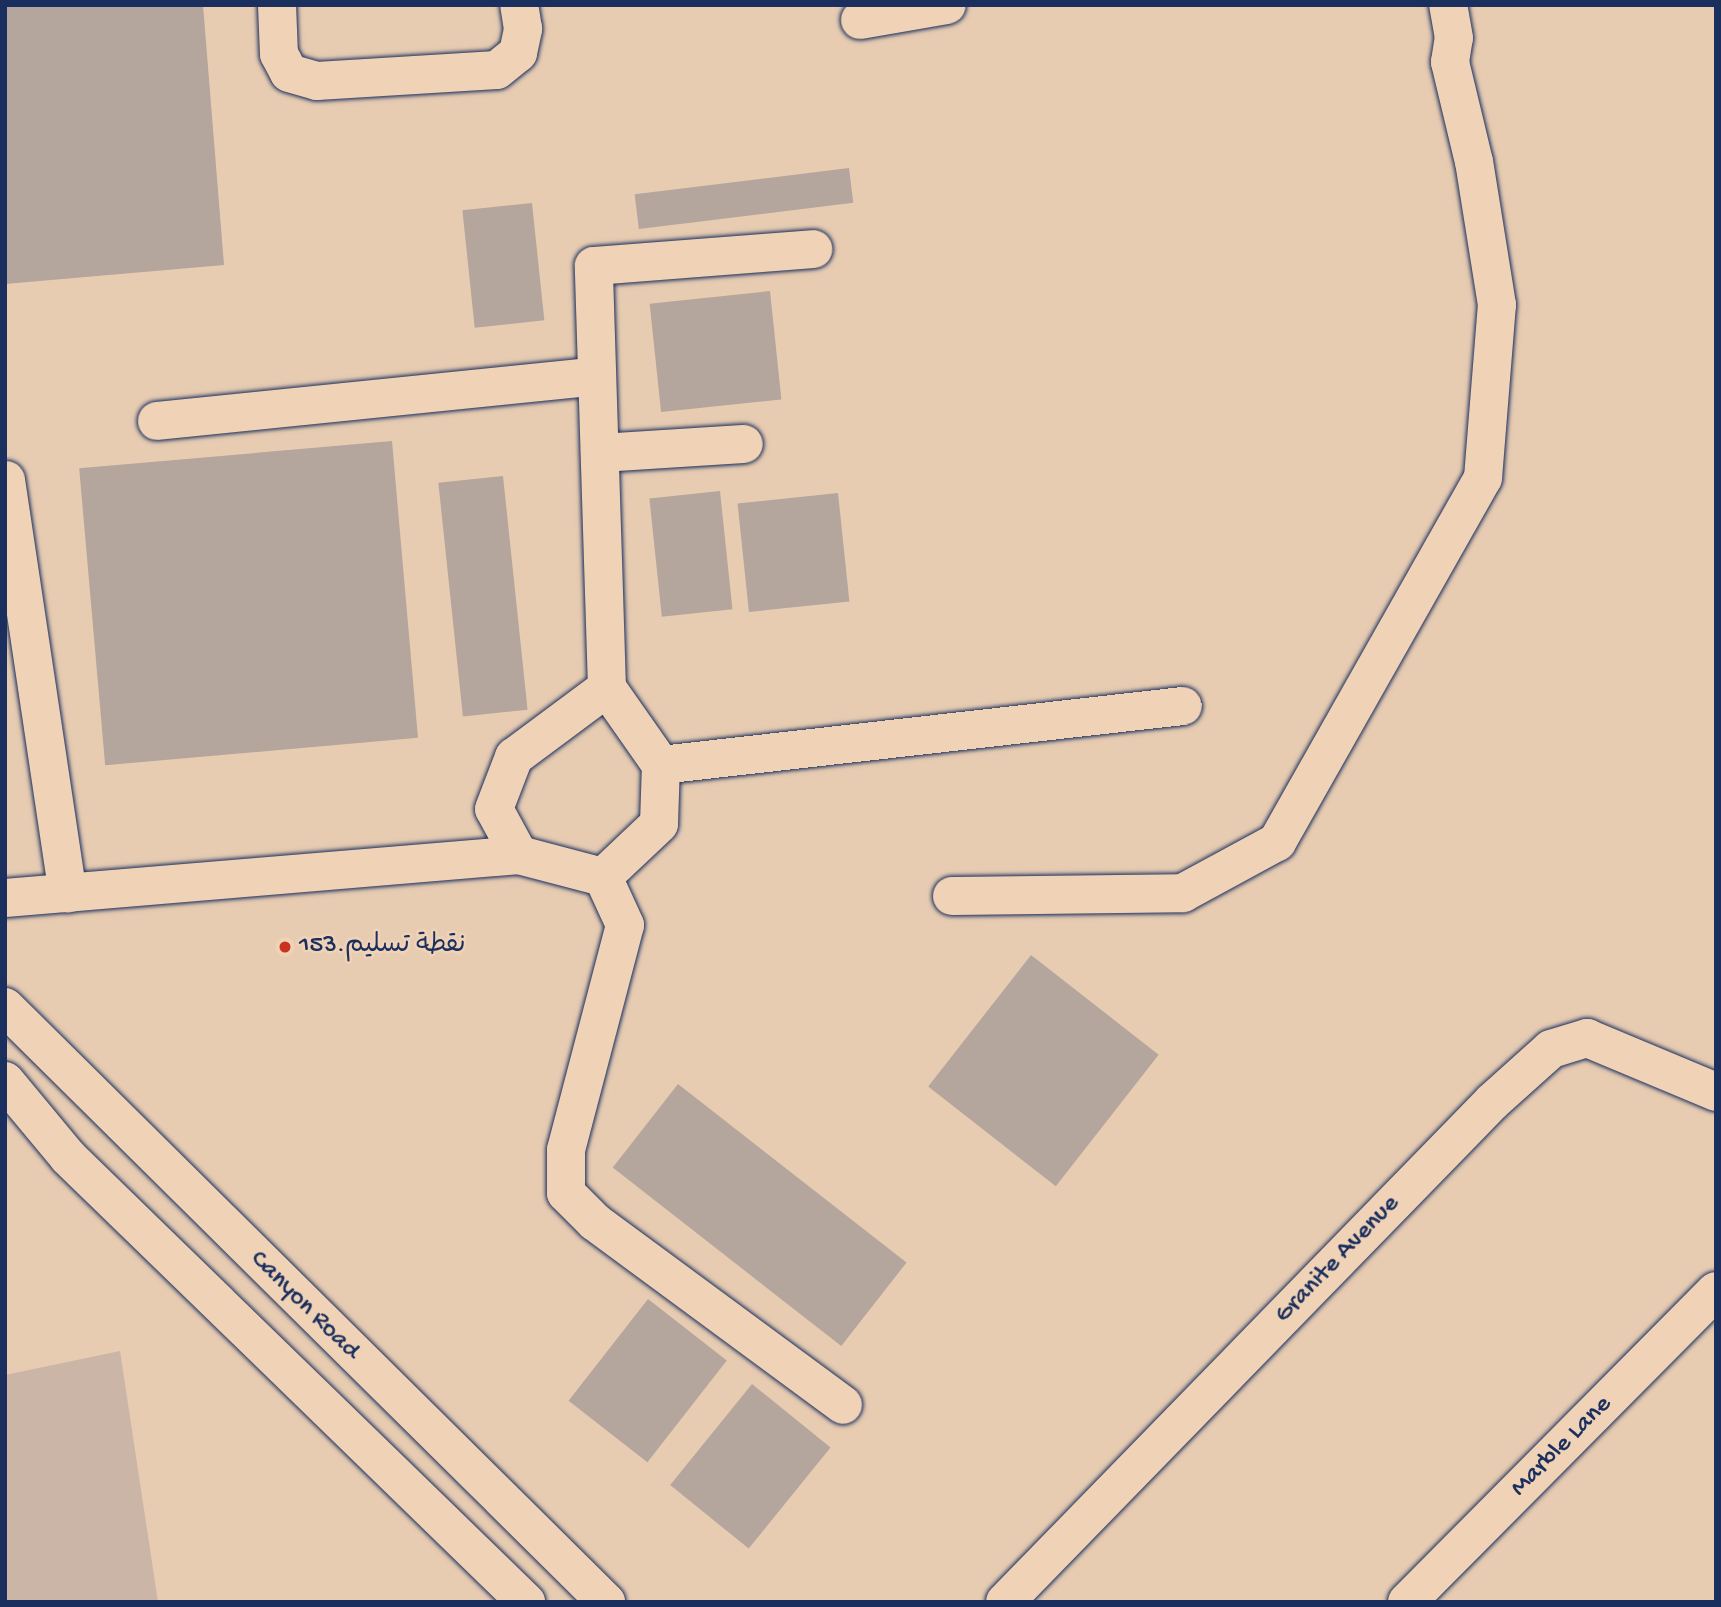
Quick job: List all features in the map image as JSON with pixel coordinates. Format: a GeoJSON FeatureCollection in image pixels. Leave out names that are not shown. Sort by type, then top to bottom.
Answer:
{"type":"FeatureCollection","features":[{"type":"Feature","properties":{"kind":"main road"},"geometry":{"type":"LineString","coordinates":[[277,5],[279,54],[289,73],[317,81],[497,70],[518,53],[523,29],[519,5]]}},
{"type":"Feature","properties":{"kind":"main road"},"geometry":{"type":"LineString","coordinates":[[860,20],[947,5]]}},
{"type":"Feature","properties":{"kind":"main road"},"geometry":{"type":"LineString","coordinates":[[951,895],[1183,893],[1277,842],[1483,478],[1497,305],[1474,162],[1450,62],[1454,38],[1448,5]]}},
{"type":"Feature","properties":{"kind":"main road"},"geometry":{"type":"LineString","coordinates":[[603,877],[659,824],[661,765],[607,688],[594,267],[813,249]]}},
{"type":"Feature","properties":{"kind":"main road"},"geometry":{"type":"LineString","coordinates":[[157,421],[597,376]]}},
{"type":"Feature","properties":{"kind":"main road"},"geometry":{"type":"LineString","coordinates":[[600,453],[744,444]]}},
{"type":"Feature","properties":{"kind":"main road"},"geometry":{"type":"LineString","coordinates":[[6,480],[68,893]]}},
{"type":"Feature","properties":{"kind":"main road"},"geometry":{"type":"LineString","coordinates":[[519,855],[494,809],[514,757],[607,688]]}},
{"type":"Feature","properties":{"kind":"main road"},"geometry":{"type":"LineString","coordinates":[[661,765],[1183,706]]}},
{"type":"Feature","properties":{"kind":"main road"},"geometry":{"type":"LineString","coordinates":[[5,898],[519,855],[603,877]]}},
{"type":"Feature","properties":{"kind":"main road"},"geometry":{"type":"LineString","coordinates":[[603,877],[625,925],[566,1150],[566,1193],[594,1222],[843,1405]]}},
{"type":"Feature","properties":{"kind":"main road","name":"Canyon Road"},"geometry":{"type":"LineString","coordinates":[[5,1007],[606,1602]]}},
{"type":"Feature","properties":{"kind":"main road","name":"Granite Avenue"},"geometry":{"type":"LineString","coordinates":[[1005,1602],[1492,1102],[1550,1049],[1587,1038],[1716,1092]]}},
{"type":"Feature","properties":{"kind":"main road"},"geometry":{"type":"LineString","coordinates":[[5,1081],[68,1157],[526,1602]]}},
{"type":"Feature","properties":{"kind":"main road","name":"Marble Lane"},"geometry":{"type":"LineString","coordinates":[[1407,1602],[1716,1291]]}},
{"type":"Feature","properties":{"kind":"shaded area"},"geometry":{"type":"Polygon","coordinates":[[[120,1351],[158,1602],[5,1602],[5,1375],[120,1351]]]}},
{"type":"Feature","properties":{"kind":"building"},"geometry":{"type":"Polygon","coordinates":[[[5,5],[203,5],[224,265],[5,284],[5,5]]]}},
{"type":"Feature","properties":{"kind":"building"},"geometry":{"type":"Polygon","coordinates":[[[849,168],[853,203],[639,229],[635,194],[849,168]]]}},
{"type":"Feature","properties":{"kind":"building"},"geometry":{"type":"Polygon","coordinates":[[[532,203],[544,320],[475,328],[462,210],[532,203]]]}},
{"type":"Feature","properties":{"kind":"building"},"geometry":{"type":"Polygon","coordinates":[[[770,291],[781,399],[661,412],[650,304],[770,291]]]}},
{"type":"Feature","properties":{"kind":"building"},"geometry":{"type":"Polygon","coordinates":[[[392,441],[418,738],[105,765],[79,468],[392,441]]]}},
{"type":"Feature","properties":{"kind":"building"},"geometry":{"type":"Polygon","coordinates":[[[503,476],[528,710],[463,717],[438,483],[503,476]]]}},
{"type":"Feature","properties":{"kind":"building"},"geometry":{"type":"Polygon","coordinates":[[[720,491],[732,609],[662,617],[649,498],[720,491]]]}},
{"type":"Feature","properties":{"kind":"building"},"geometry":{"type":"Polygon","coordinates":[[[838,493],[849,601],[749,612],[738,504],[838,493]]]}},
{"type":"Feature","properties":{"kind":"building"},"geometry":{"type":"Polygon","coordinates":[[[1031,955],[1159,1055],[1056,1186],[928,1087],[1031,955]]]}},
{"type":"Feature","properties":{"kind":"building"},"geometry":{"type":"Polygon","coordinates":[[[678,1084],[907,1263],[841,1346],[613,1168],[678,1084]]]}},
{"type":"Feature","properties":{"kind":"building"},"geometry":{"type":"Polygon","coordinates":[[[648,1299],[727,1361],[647,1462],[569,1401],[648,1299]]]}},
{"type":"Feature","properties":{"kind":"building"},"geometry":{"type":"Polygon","coordinates":[[[752,1384],[830,1448],[749,1549],[670,1485],[752,1384]]]}},
{"type":"Feature","properties":{"kind":"place","name":"نقطة تسليم.153"},"geometry":{"type":"Point","coordinates":[285,947]}}]}
